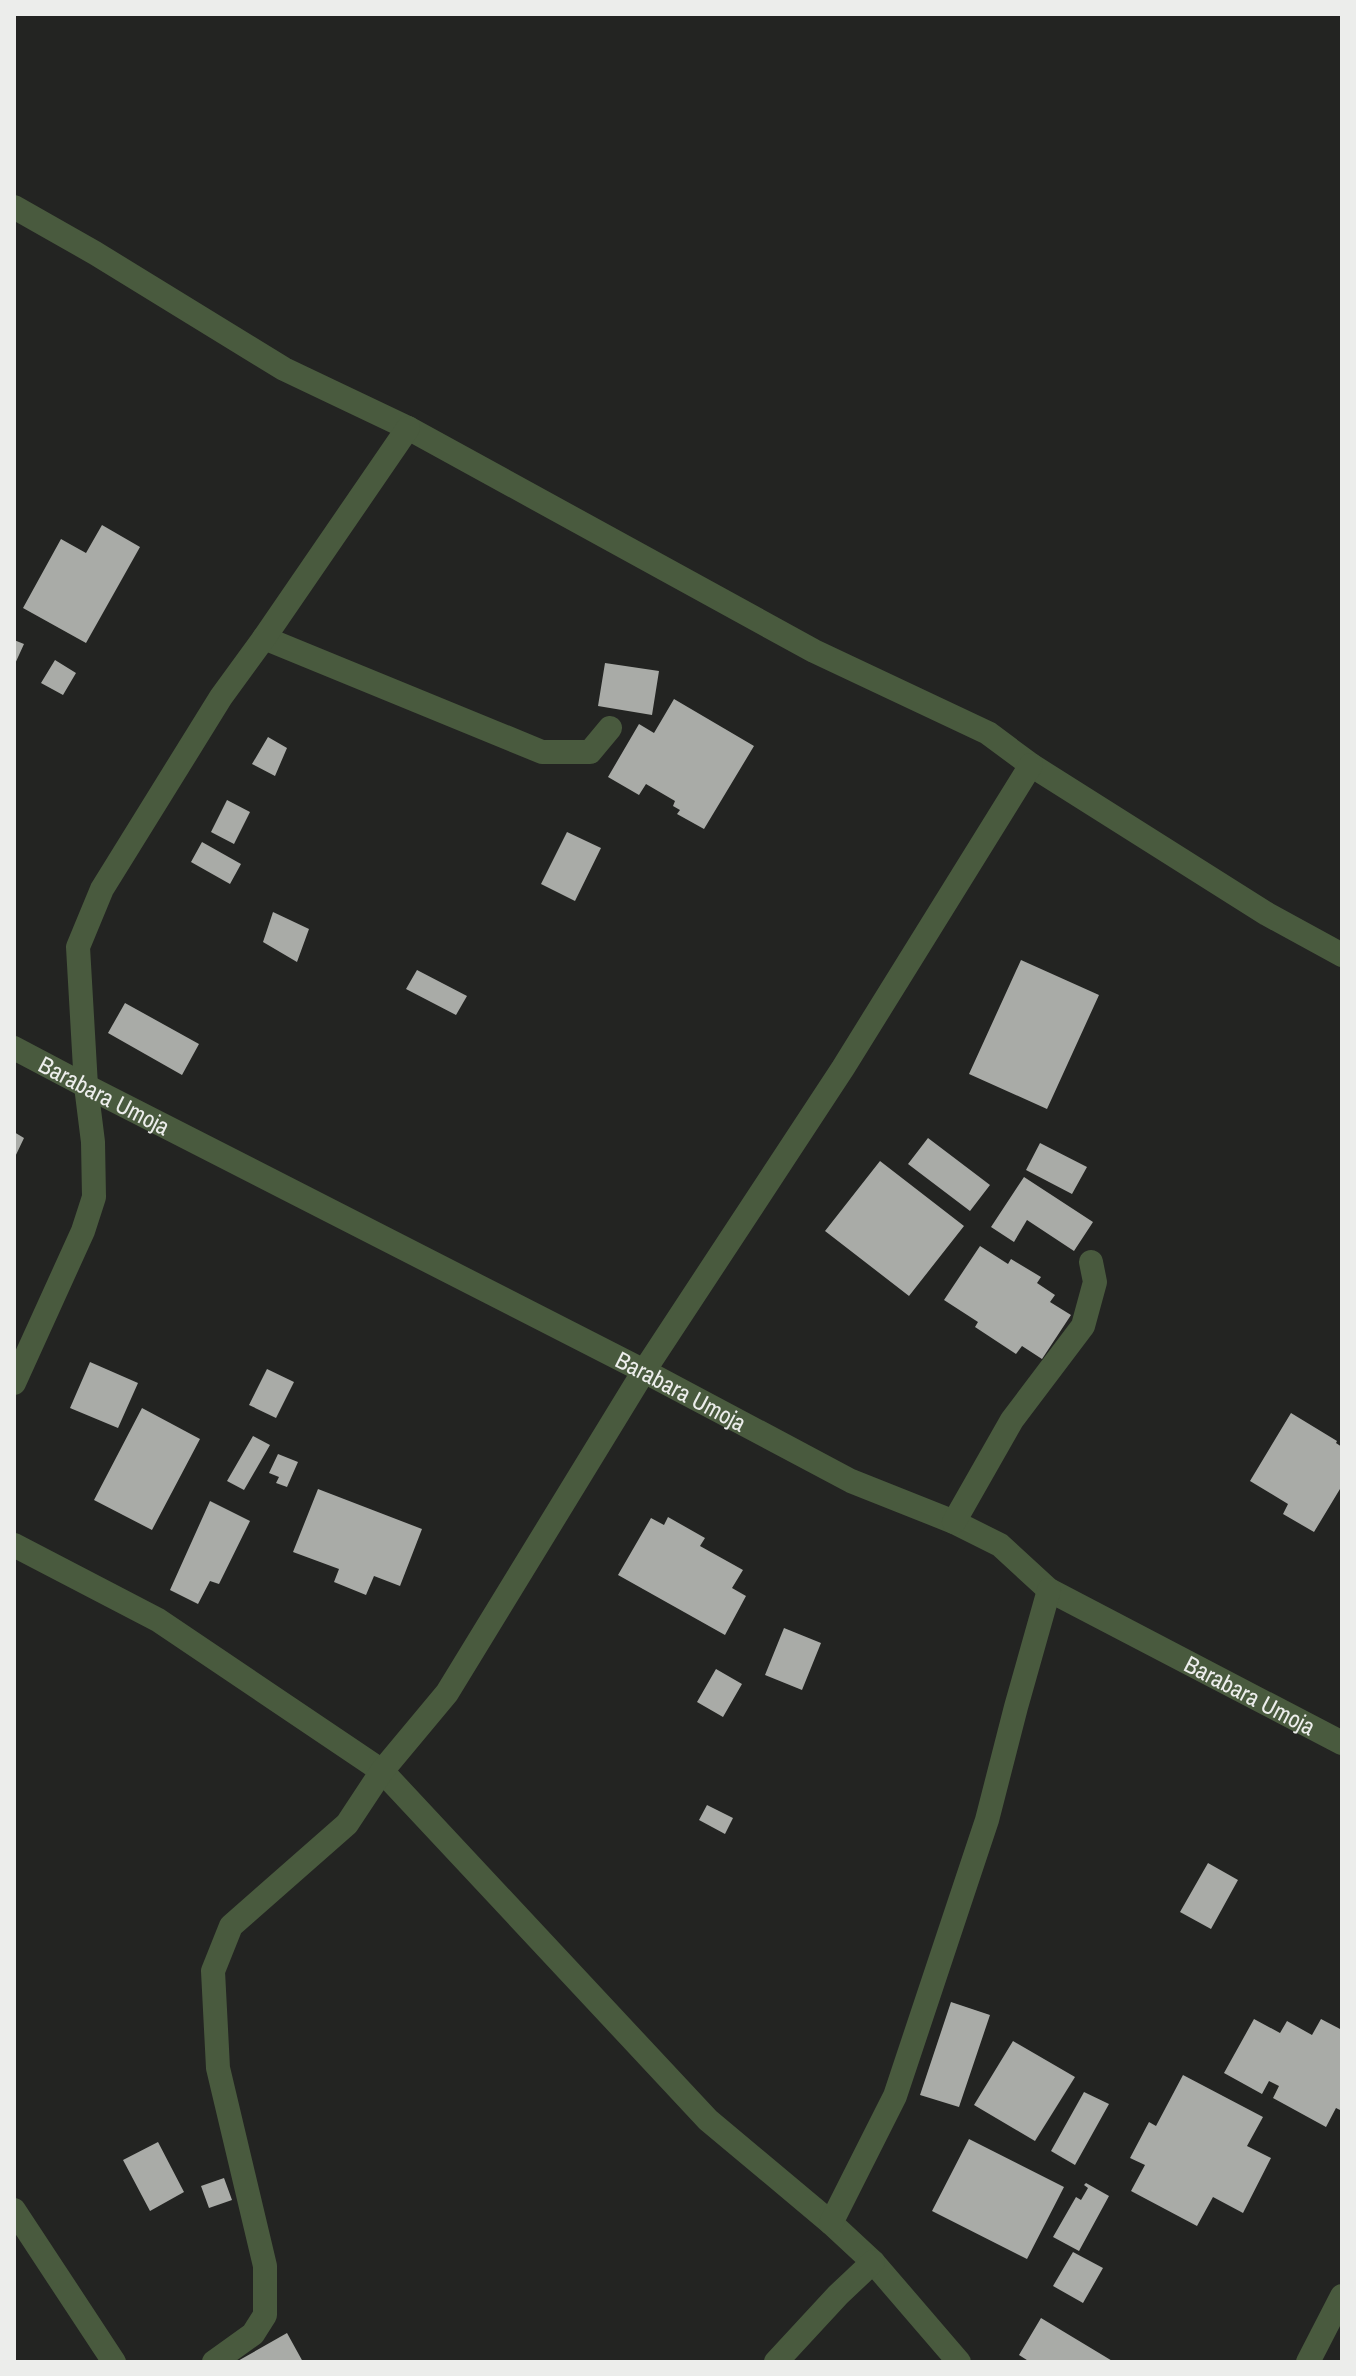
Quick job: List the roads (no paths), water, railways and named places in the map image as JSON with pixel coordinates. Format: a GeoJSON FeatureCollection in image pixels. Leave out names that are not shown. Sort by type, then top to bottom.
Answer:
{"type":"FeatureCollection","features":[{"type":"Feature","properties":{"kind":"street"},"geometry":{"type":"LineString","coordinates":[[14,207],[284,369],[408,428],[814,651],[988,733],[1031,765],[1267,914],[1342,955]]}},
{"type":"Feature","properties":{"kind":"street"},"geometry":{"type":"LineString","coordinates":[[14,1383],[83,1231],[94,1197],[93,1142],[86,1086],[78,947],[102,889],[221,697],[408,428]]}},
{"type":"Feature","properties":{"kind":"street"},"geometry":{"type":"LineString","coordinates":[[264,638],[542,752],[590,752],[610,728]]}},
{"type":"Feature","properties":{"kind":"street"},"geometry":{"type":"LineString","coordinates":[[214,2362],[253,2334],[265,2315],[265,2266],[218,2068],[213,1971],[231,1926],[347,1824],[382,1771],[447,1693],[644,1371],[843,1068],[1031,765]]}},
{"type":"Feature","properties":{"kind":"street","name":"Barabara Umoja"},"geometry":{"type":"LineString","coordinates":[[14,1048],[644,1371],[851,1481],[954,1522],[1000,1545],[1049,1590],[1342,1743]]}},
{"type":"Feature","properties":{"kind":"street"},"geometry":{"type":"LineString","coordinates":[[954,1522],[1012,1420],[1083,1326],[1095,1282],[1091,1262]]}},
{"type":"Feature","properties":{"kind":"street"},"geometry":{"type":"LineString","coordinates":[[14,1545],[158,1620],[382,1771],[708,2120],[873,2262],[959,2362]]}},
{"type":"Feature","properties":{"kind":"street"},"geometry":{"type":"LineString","coordinates":[[831,2223],[895,2096],[987,1820],[1049,1590]]}},
{"type":"Feature","properties":{"kind":"street"},"geometry":{"type":"LineString","coordinates":[[14,2210],[114,2362]]}},
{"type":"Feature","properties":{"kind":"street"},"geometry":{"type":"LineString","coordinates":[[776,2362],[873,2262]]}},
{"type":"Feature","properties":{"kind":"street"},"geometry":{"type":"LineString","coordinates":[[1308,2362],[1342,2296]]}}]}
